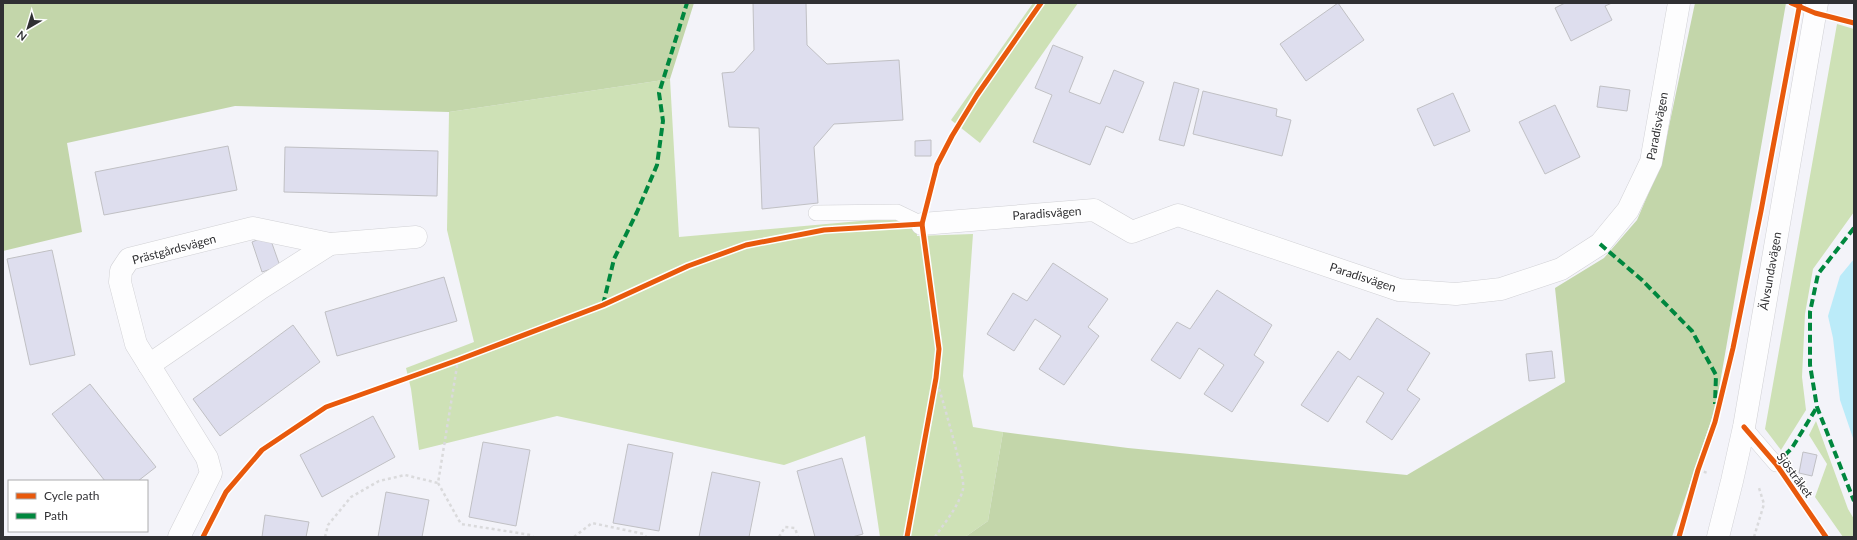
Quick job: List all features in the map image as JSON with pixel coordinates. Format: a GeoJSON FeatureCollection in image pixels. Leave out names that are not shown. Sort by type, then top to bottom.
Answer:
{"type":"FeatureCollection","features":[{"type":"Feature","properties":{"kind":"street","name":"Paradisvägen"},"geometry":{"type":"LineString","coordinates":[[922,224],[1094,210],[1132,232],[1178,215],[1399,290],[1456,294],[1501,289],[1561,269],[1600,244],[1628,210],[1651,162],[1679,3]]}},
{"type":"Feature","properties":{"kind":"street","name":"Älvsundavägen"},"geometry":{"type":"LineString","coordinates":[[1718,537],[1744,427],[1817,3]]}},
{"type":"Feature","properties":{"kind":"street","name":"Prästgårdsvägen"},"geometry":{"type":"LineString","coordinates":[[180,537],[211,473],[207,458],[136,344],[120,282],[121,271],[129,259],[253,228],[330,244],[416,238]]}},
{"type":"Feature","properties":{"kind":"street","name":"Prästgårdsvägen"},"geometry":{"type":"LineString","coordinates":[[149,366],[261,288],[330,244]]}},
{"type":"Feature","properties":{"kind":"lane"},"geometry":{"type":"LineString","coordinates":[[816,214],[898,212],[922,224]]}},
{"type":"Feature","properties":{"kind":"lane","name":"Sjöstråket"},"geometry":{"type":"LineString","coordinates":[[1744,427],[1776,464]]}},
{"type":"Feature","properties":{"kind":"path"},"geometry":{"type":"LineString","coordinates":[[451,363],[466,358]]}},
{"type":"Feature","properties":{"kind":"path"},"geometry":{"type":"LineString","coordinates":[[458,360],[438,483],[461,524],[531,535],[533,537]]}},
{"type":"Feature","properties":{"kind":"path"},"geometry":{"type":"LineString","coordinates":[[933,393],[937,370]]}},
{"type":"Feature","properties":{"kind":"path"},"geometry":{"type":"LineString","coordinates":[[935,537],[956,505],[964,488],[961,469],[936,378]]}},
{"type":"Feature","properties":{"kind":"path"},"geometry":{"type":"LineString","coordinates":[[1696,478],[1701,464]]}},
{"type":"Feature","properties":{"kind":"path"},"geometry":{"type":"LineString","coordinates":[[1754,537],[1764,504],[1758,488],[1761,475],[1776,464]]}},
{"type":"Feature","properties":{"kind":"path"},"geometry":{"type":"LineString","coordinates":[[326,537],[328,525],[351,497],[379,481],[405,475],[438,483]]}},
{"type":"Feature","properties":{"kind":"path"},"geometry":{"type":"LineString","coordinates":[[574,537],[592,523],[644,534],[646,537]]}},
{"type":"Feature","properties":{"kind":"path"},"geometry":{"type":"LineString","coordinates":[[779,537],[785,528],[794,528],[798,537]]}},
{"type":"Feature","properties":{"kind":"green space"},"geometry":{"type":"Polygon","coordinates":[[[3,3],[694,3],[670,79],[449,112],[235,106],[67,143],[82,232],[3,251],[3,3]]]}},
{"type":"Feature","properties":{"kind":"green space"},"geometry":{"type":"Polygon","coordinates":[[[1033,3],[1078,3],[980,143],[951,120],[1033,3]]]}},
{"type":"Feature","properties":{"kind":"green space"},"geometry":{"type":"Polygon","coordinates":[[[1695,3],[1786,3],[1716,406],[1672,537],[965,537],[988,521],[1003,432],[1128,448],[1407,475],[1565,382],[1555,288],[1604,258],[1637,220],[1661,164],[1695,3]]]}},
{"type":"Feature","properties":{"kind":"green space"},"geometry":{"type":"Polygon","coordinates":[[[1837,24],[1854,29],[1854,212],[1813,269],[1805,314],[1802,377],[1806,410],[1781,450],[1765,429],[1837,24]]]}},
{"type":"Feature","properties":{"kind":"green space"},"geometry":{"type":"Polygon","coordinates":[[[670,79],[679,237],[916,216],[917,236],[973,234],[963,376],[973,427],[1003,432],[988,521],[965,537],[880,537],[865,436],[784,465],[557,416],[419,450],[411,389],[406,368],[474,342],[447,230],[449,112],[670,79]]]}},
{"type":"Feature","properties":{"kind":"green space"},"geometry":{"type":"Polygon","coordinates":[[[1816,421],[1848,509],[1854,519],[1854,537],[1843,537],[1815,497],[1827,464],[1809,435],[1816,421]]]}},
{"type":"Feature","properties":{"kind":"water"},"geometry":{"type":"Polygon","coordinates":[[[1854,259],[1854,441],[1840,400],[1833,338],[1828,316],[1840,276],[1854,259]]]}},
{"type":"Feature","properties":{"kind":"building"},"geometry":{"type":"Polygon","coordinates":[[[753,3],[806,3],[807,45],[827,64],[899,60],[903,120],[834,124],[814,147],[818,203],[762,209],[759,128],[729,127],[722,73],[734,72],[754,50],[753,3]]]}},
{"type":"Feature","properties":{"kind":"building"},"geometry":{"type":"Polygon","coordinates":[[[1338,3],[1364,40],[1306,81],[1280,44],[1338,3]]]}},
{"type":"Feature","properties":{"kind":"building"},"geometry":{"type":"Polygon","coordinates":[[[1565,3],[1612,3],[1605,6],[1612,20],[1571,41],[1555,8],[1565,3]]]}},
{"type":"Feature","properties":{"kind":"building"},"geometry":{"type":"Polygon","coordinates":[[[1053,45],[1083,57],[1069,92],[1100,104],[1114,70],[1144,82],[1123,133],[1106,126],[1090,165],[1033,142],[1052,95],[1035,88],[1053,45]]]}},
{"type":"Feature","properties":{"kind":"building"},"geometry":{"type":"Polygon","coordinates":[[[1174,82],[1199,89],[1184,146],[1159,140],[1174,82]]]}},
{"type":"Feature","properties":{"kind":"building"},"geometry":{"type":"Polygon","coordinates":[[[1600,86],[1630,90],[1627,111],[1597,107],[1600,86]]]}},
{"type":"Feature","properties":{"kind":"building"},"geometry":{"type":"Polygon","coordinates":[[[1203,91],[1277,109],[1276,116],[1291,120],[1282,156],[1193,134],[1203,91]]]}},
{"type":"Feature","properties":{"kind":"building"},"geometry":{"type":"Polygon","coordinates":[[[1453,93],[1470,131],[1434,146],[1417,109],[1453,93]]]}},
{"type":"Feature","properties":{"kind":"building"},"geometry":{"type":"Polygon","coordinates":[[[1555,105],[1580,157],[1545,174],[1519,122],[1555,105]]]}},
{"type":"Feature","properties":{"kind":"building"},"geometry":{"type":"Polygon","coordinates":[[[931,140],[931,156],[915,156],[915,141],[931,140]]]}},
{"type":"Feature","properties":{"kind":"building"},"geometry":{"type":"Polygon","coordinates":[[[228,146],[237,190],[104,215],[95,172],[228,146]]]}},
{"type":"Feature","properties":{"kind":"building"},"geometry":{"type":"Polygon","coordinates":[[[285,147],[438,151],[437,196],[284,192],[285,147]]]}},
{"type":"Feature","properties":{"kind":"building"},"geometry":{"type":"Polygon","coordinates":[[[269,235],[280,266],[262,272],[252,242],[269,235]]]}},
{"type":"Feature","properties":{"kind":"building"},"geometry":{"type":"Polygon","coordinates":[[[52,250],[75,355],[30,365],[7,259],[52,250]]]}},
{"type":"Feature","properties":{"kind":"building"},"geometry":{"type":"Polygon","coordinates":[[[1053,263],[1108,299],[1088,327],[1099,336],[1064,385],[1039,369],[1061,336],[1035,319],[1014,351],[987,334],[1013,293],[1027,301],[1053,263]]]}},
{"type":"Feature","properties":{"kind":"building"},"geometry":{"type":"Polygon","coordinates":[[[444,277],[457,321],[337,356],[325,312],[444,277]]]}},
{"type":"Feature","properties":{"kind":"building"},"geometry":{"type":"Polygon","coordinates":[[[1217,290],[1272,325],[1254,355],[1264,362],[1232,412],[1204,394],[1224,365],[1199,348],[1180,379],[1151,360],[1177,322],[1190,329],[1217,290]]]}},
{"type":"Feature","properties":{"kind":"building"},"geometry":{"type":"Polygon","coordinates":[[[1377,318],[1430,353],[1407,390],[1420,399],[1392,440],[1366,422],[1384,393],[1358,376],[1328,422],[1301,405],[1338,351],[1350,360],[1377,318]]]}},
{"type":"Feature","properties":{"kind":"building"},"geometry":{"type":"Polygon","coordinates":[[[293,325],[320,362],[220,436],[193,399],[293,325]]]}},
{"type":"Feature","properties":{"kind":"building"},"geometry":{"type":"Polygon","coordinates":[[[1552,351],[1555,378],[1529,381],[1526,354],[1552,351]]]}},
{"type":"Feature","properties":{"kind":"building"},"geometry":{"type":"Polygon","coordinates":[[[90,384],[156,467],[139,480],[104,480],[52,414],[90,384]]]}},
{"type":"Feature","properties":{"kind":"building"},"geometry":{"type":"Polygon","coordinates":[[[373,416],[395,457],[322,497],[300,455],[373,416]]]}},
{"type":"Feature","properties":{"kind":"building"},"geometry":{"type":"Polygon","coordinates":[[[483,442],[530,450],[516,526],[469,517],[483,442]]]}},
{"type":"Feature","properties":{"kind":"building"},"geometry":{"type":"Polygon","coordinates":[[[628,444],[673,453],[659,531],[613,523],[628,444]]]}},
{"type":"Feature","properties":{"kind":"building"},"geometry":{"type":"Polygon","coordinates":[[[1803,452],[1817,455],[1812,476],[1799,473],[1803,452]]]}},
{"type":"Feature","properties":{"kind":"building"},"geometry":{"type":"Polygon","coordinates":[[[842,458],[863,534],[852,537],[815,537],[797,471],[842,458]]]}},
{"type":"Feature","properties":{"kind":"building"},"geometry":{"type":"Polygon","coordinates":[[[712,472],[760,482],[749,537],[699,537],[712,472]]]}},
{"type":"Feature","properties":{"kind":"building"},"geometry":{"type":"Polygon","coordinates":[[[386,492],[429,500],[422,537],[378,537],[386,492]]]}},
{"type":"Feature","properties":{"kind":"building"},"geometry":{"type":"Polygon","coordinates":[[[265,515],[309,522],[306,537],[262,537],[265,515]]]}},
{"type":"Feature","properties":{"kind":"marked path"},"geometry":{"type":"LineString","coordinates":[[603,305],[614,259],[637,212],[657,165],[663,121],[659,93],[687,3]]}},
{"type":"Feature","properties":{"kind":"marked path"},"geometry":{"type":"LineString","coordinates":[[1854,228],[1818,274],[1810,312],[1810,365],[1817,407],[1854,501]]}},
{"type":"Feature","properties":{"kind":"marked path"},"geometry":{"type":"LineString","coordinates":[[1600,244],[1642,280],[1692,331],[1716,375],[1715,404]]}},
{"type":"Feature","properties":{"kind":"marked path"},"geometry":{"type":"LineString","coordinates":[[1776,464],[1792,448],[1817,407]]}},
{"type":"Feature","properties":{"kind":"cycle path"},"geometry":{"type":"LineString","coordinates":[[907,537],[936,378],[939,349],[922,224],[937,165],[952,136],[977,95],[1041,3]]}},
{"type":"Feature","properties":{"kind":"cycle path"},"geometry":{"type":"LineString","coordinates":[[1791,3],[1815,13],[1854,23]]}},
{"type":"Feature","properties":{"kind":"cycle path"},"geometry":{"type":"LineString","coordinates":[[1679,537],[1698,470],[1715,422],[1733,348],[1761,211],[1800,3]]}},
{"type":"Feature","properties":{"kind":"cycle path"},"geometry":{"type":"LineString","coordinates":[[203,537],[226,492],[262,450],[326,407],[458,360],[603,305],[688,266],[746,245],[824,230],[922,224]]}},
{"type":"Feature","properties":{"kind":"cycle path"},"geometry":{"type":"LineString","coordinates":[[1744,427],[1776,464],[1826,537]]}}]}
